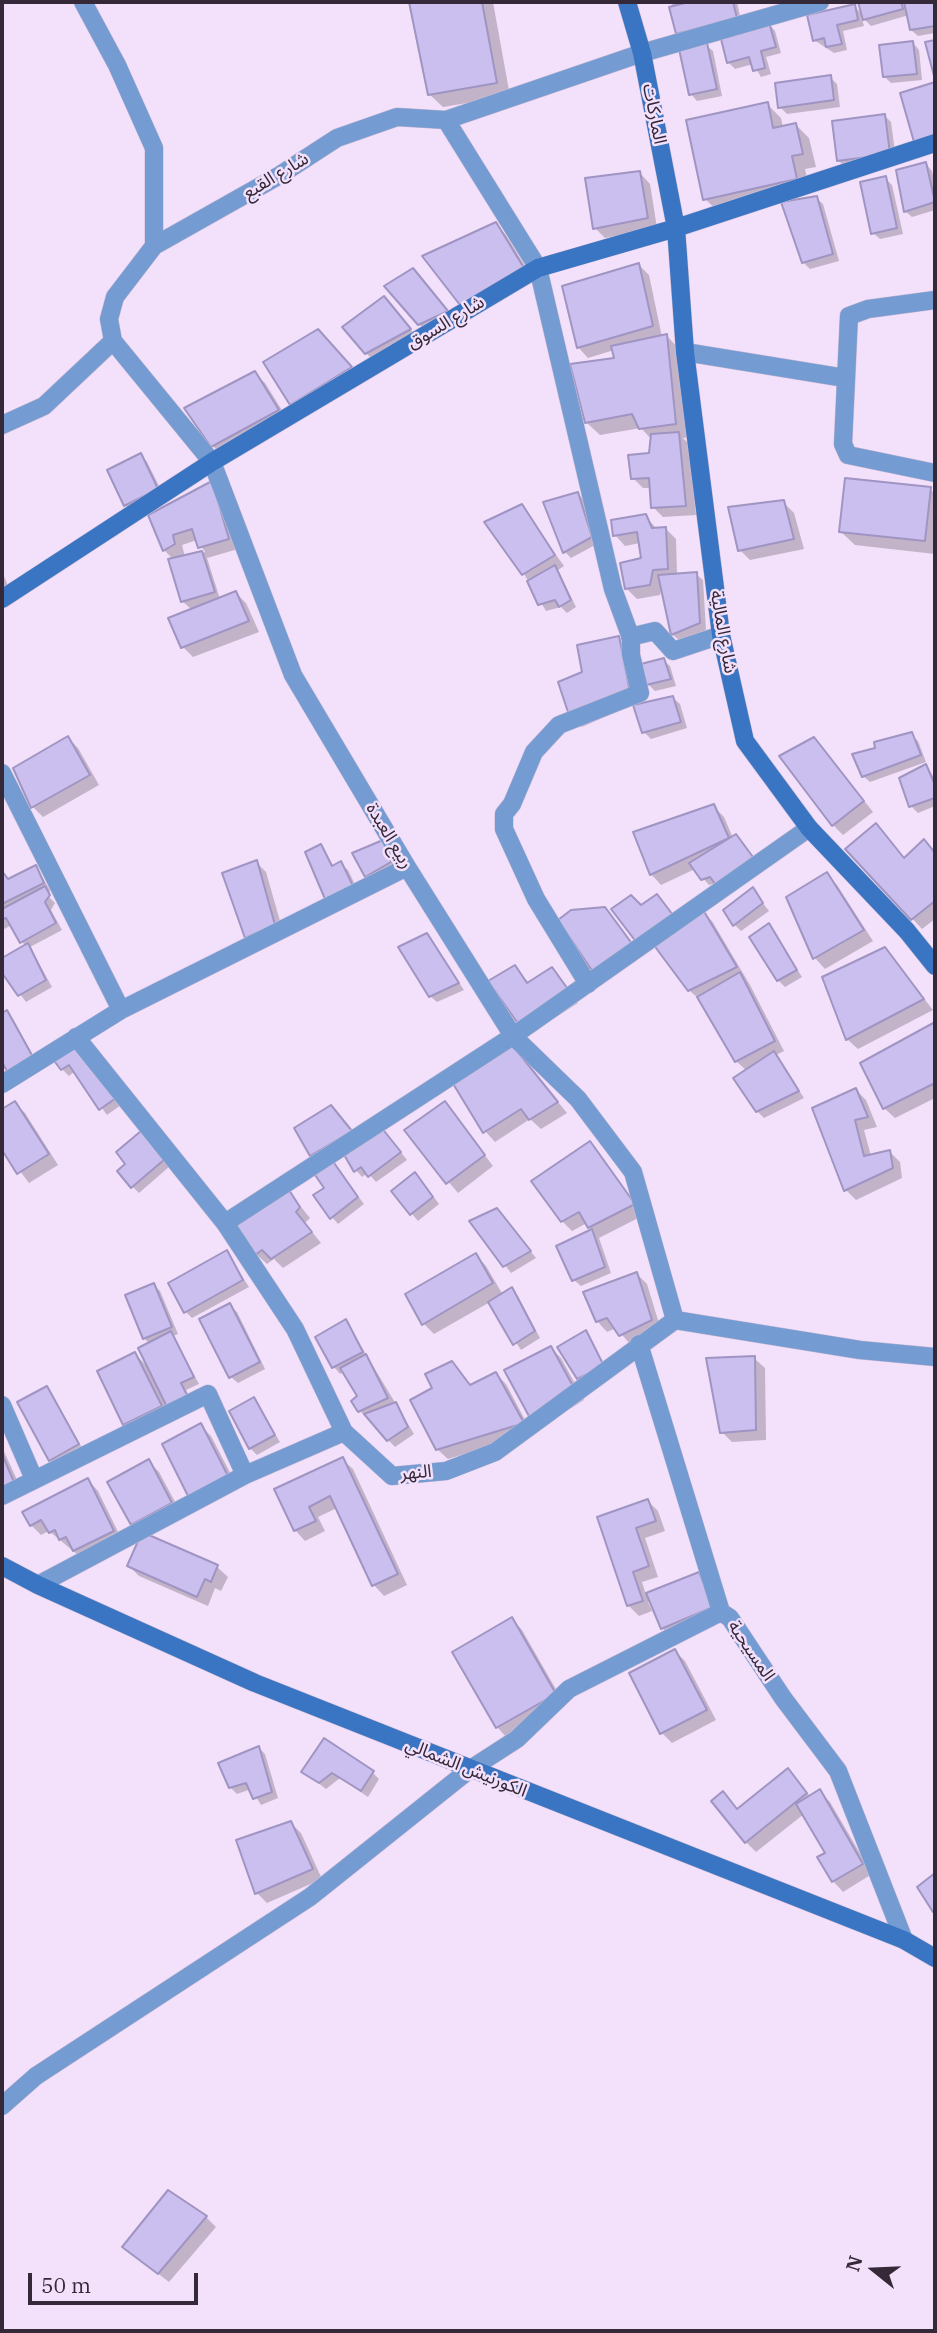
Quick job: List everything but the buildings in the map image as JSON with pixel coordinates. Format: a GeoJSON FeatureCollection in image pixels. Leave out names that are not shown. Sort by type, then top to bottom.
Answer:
{"type":"FeatureCollection","features":[{"type":"Feature","properties":{"kind":"street"},"geometry":{"type":"LineString","coordinates":[[83,2],[117,65],[154,148],[154,246]]}},
{"type":"Feature","properties":{"kind":"street","name":"الماركات"},"geometry":{"type":"LineString","coordinates":[[627,2],[642,53],[676,228]]}},
{"type":"Feature","properties":{"kind":"street","name":"شارع القبع"},"geometry":{"type":"LineString","coordinates":[[113,341],[109,319],[115,297],[154,246],[280,176],[337,138],[397,117],[446,120],[642,53],[820,2]]}},
{"type":"Feature","properties":{"kind":"street"},"geometry":{"type":"LineString","coordinates":[[446,120],[538,268],[613,589],[630,637],[640,694],[559,726],[534,752],[512,804],[504,814],[504,829],[536,899],[588,984]]}},
{"type":"Feature","properties":{"kind":"street","name":"شارع السوق"},"geometry":{"type":"LineString","coordinates":[[2,599],[212,462],[538,268],[676,228],[935,143]]}},
{"type":"Feature","properties":{"kind":"street","name":"شارع المالية"},"geometry":{"type":"LineString","coordinates":[[676,228],[685,352],[721,635],[746,741],[808,828],[907,931],[935,966]]}},
{"type":"Feature","properties":{"kind":"street"},"geometry":{"type":"LineString","coordinates":[[935,300],[868,309],[849,316],[843,444],[848,456],[935,473]]}},
{"type":"Feature","properties":{"kind":"street"},"geometry":{"type":"LineString","coordinates":[[2,425],[44,406],[113,341]]}},
{"type":"Feature","properties":{"kind":"street","name":"ربيع العبدة"},"geometry":{"type":"LineString","coordinates":[[113,341],[212,462],[293,675],[407,867],[513,1036],[578,1099],[633,1172],[675,1321]]}},
{"type":"Feature","properties":{"kind":"street"},"geometry":{"type":"LineString","coordinates":[[685,352],[845,378]]}},
{"type":"Feature","properties":{"kind":"street"},"geometry":{"type":"LineString","coordinates":[[630,637],[655,631],[673,651],[721,635]]}},
{"type":"Feature","properties":{"kind":"street"},"geometry":{"type":"LineString","coordinates":[[2,773],[121,1010]]}},
{"type":"Feature","properties":{"kind":"street"},"geometry":{"type":"LineString","coordinates":[[225,1223],[513,1036],[808,828]]}},
{"type":"Feature","properties":{"kind":"street"},"geometry":{"type":"LineString","coordinates":[[2,1084],[121,1010],[407,867]]}},
{"type":"Feature","properties":{"kind":"street","name":"النهر"},"geometry":{"type":"LineString","coordinates":[[76,1037],[225,1223],[295,1329],[344,1432],[392,1476],[446,1471],[495,1452],[582,1392],[639,1344],[675,1321]]}},
{"type":"Feature","properties":{"kind":"street"},"geometry":{"type":"LineString","coordinates":[[675,1321],[860,1350],[935,1357]]}},
{"type":"Feature","properties":{"kind":"street","name":"المسيحية"},"geometry":{"type":"LineString","coordinates":[[639,1344],[721,1612],[730,1618],[783,1698],[838,1771],[904,1940]]}},
{"type":"Feature","properties":{"kind":"street"},"geometry":{"type":"LineString","coordinates":[[2,1496],[208,1394],[245,1475]]}},
{"type":"Feature","properties":{"kind":"street"},"geometry":{"type":"LineString","coordinates":[[2,1405],[34,1479]]}},
{"type":"Feature","properties":{"kind":"street"},"geometry":{"type":"LineString","coordinates":[[38,1586],[245,1475],[344,1432]]}},
{"type":"Feature","properties":{"kind":"street","name":"الكورنيش الشمالي"},"geometry":{"type":"LineString","coordinates":[[2,1566],[38,1586],[255,1683],[904,1940],[935,1958]]}},
{"type":"Feature","properties":{"kind":"street"},"geometry":{"type":"LineString","coordinates":[[2,2106],[36,2076],[310,1897],[469,1770],[517,1739],[569,1689],[721,1612]]}}]}
